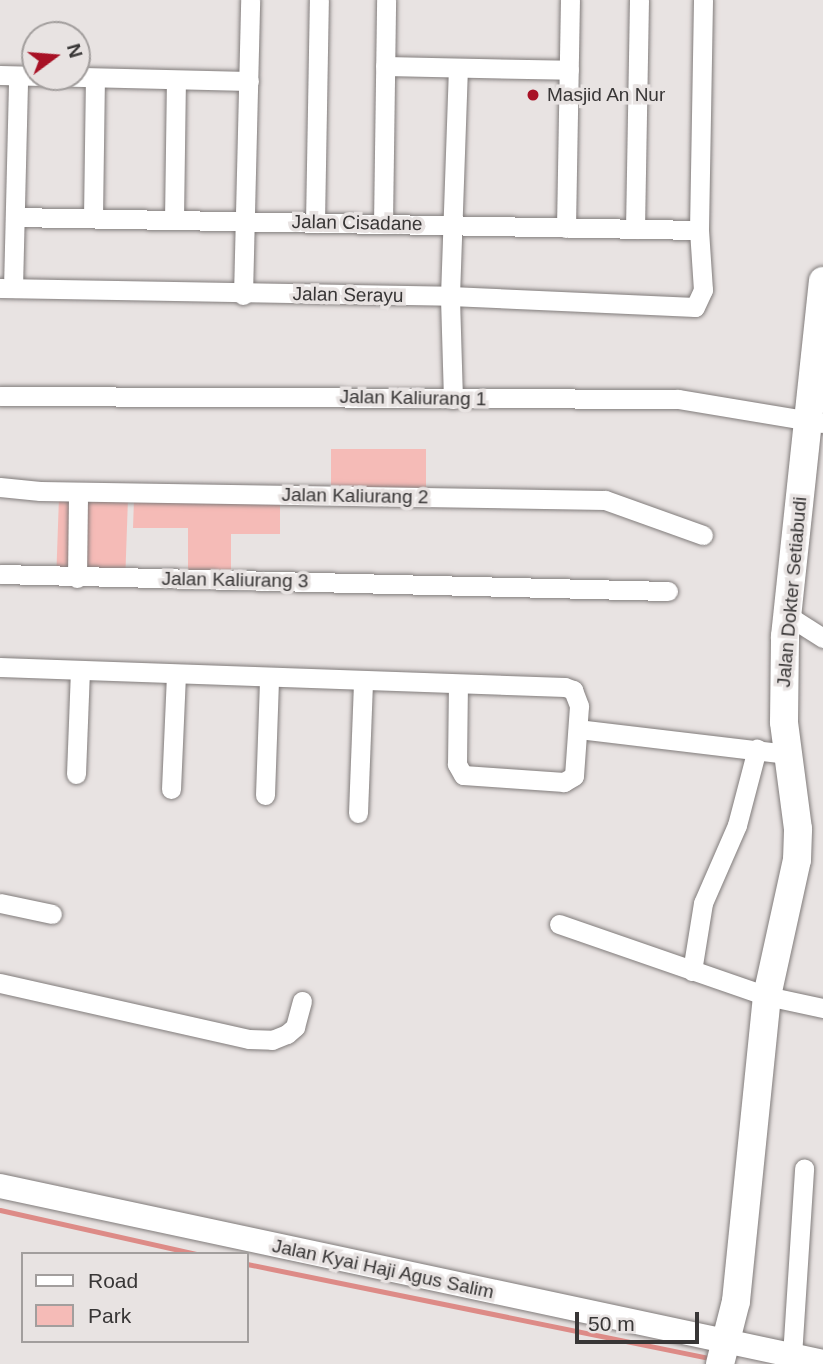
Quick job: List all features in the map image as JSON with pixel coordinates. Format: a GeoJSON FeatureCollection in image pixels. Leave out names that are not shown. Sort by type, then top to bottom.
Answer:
{"type":"FeatureCollection","features":[{"type":"Feature","properties":{"kind":"highway","name":"Jalan Dokter Setiabudi"},"geometry":{"type":"LineString","coordinates":[[723,1352],[736,1301],[767,996],[797,860],[798,829],[783,689],[787,615],[815,422],[823,281]]}},
{"type":"Feature","properties":{"kind":"main road","name":"Jalan Kyai Haji Agus Salim"},"geometry":{"type":"LineString","coordinates":[[0,1186],[723,1352],[792,1356],[823,1362]]}},
{"type":"Feature","properties":{"kind":"street"},"geometry":{"type":"LineString","coordinates":[[243,295],[247,221],[250,0]]}},
{"type":"Feature","properties":{"kind":"street"},"geometry":{"type":"LineString","coordinates":[[315,223],[319,0]]}},
{"type":"Feature","properties":{"kind":"street"},"geometry":{"type":"LineString","coordinates":[[383,224],[386,0]]}},
{"type":"Feature","properties":{"kind":"street"},"geometry":{"type":"LineString","coordinates":[[566,228],[570,0]]}},
{"type":"Feature","properties":{"kind":"street"},"geometry":{"type":"LineString","coordinates":[[635,229],[639,0]]}},
{"type":"Feature","properties":{"kind":"street"},"geometry":{"type":"LineString","coordinates":[[699,230],[702,0]]}},
{"type":"Feature","properties":{"kind":"street"},"geometry":{"type":"LineString","coordinates":[[385,66],[569,70]]}},
{"type":"Feature","properties":{"kind":"street"},"geometry":{"type":"LineString","coordinates":[[453,399],[450,296],[456,225],[458,68]]}},
{"type":"Feature","properties":{"kind":"street"},"geometry":{"type":"LineString","coordinates":[[7,288],[15,217],[9,76],[249,82]]}},
{"type":"Feature","properties":{"kind":"street"},"geometry":{"type":"LineString","coordinates":[[93,218],[95,79]]}},
{"type":"Feature","properties":{"kind":"street"},"geometry":{"type":"LineString","coordinates":[[174,220],[176,80]]}},
{"type":"Feature","properties":{"kind":"street","name":"Jalan Cisadane"},"geometry":{"type":"LineString","coordinates":[[15,217],[699,230]]}},
{"type":"Feature","properties":{"kind":"street","name":"Jalan Serayu"},"geometry":{"type":"LineString","coordinates":[[7,288],[243,295],[450,296],[695,307],[703,290],[699,230]]}},
{"type":"Feature","properties":{"kind":"street","name":"Jalan Kaliurang 1"},"geometry":{"type":"LineString","coordinates":[[0,396],[678,399],[815,422]]}},
{"type":"Feature","properties":{"kind":"street","name":"Jalan Kaliurang 2"},"geometry":{"type":"LineString","coordinates":[[0,487],[78,492],[605,500],[703,535]]}},
{"type":"Feature","properties":{"kind":"street"},"geometry":{"type":"LineString","coordinates":[[77,578],[78,492]]}},
{"type":"Feature","properties":{"kind":"street","name":"Jalan Kaliurang 3"},"geometry":{"type":"LineString","coordinates":[[0,574],[668,591]]}},
{"type":"Feature","properties":{"kind":"street"},"geometry":{"type":"LineString","coordinates":[[787,615],[823,638]]}},
{"type":"Feature","properties":{"kind":"street"},"geometry":{"type":"LineString","coordinates":[[0,667],[458,687],[565,687],[578,697],[576,770],[570,780],[472,779],[463,775],[457,764],[458,687]]}},
{"type":"Feature","properties":{"kind":"street"},"geometry":{"type":"LineString","coordinates":[[76,774],[80,670]]}},
{"type":"Feature","properties":{"kind":"street"},"geometry":{"type":"LineString","coordinates":[[171,789],[176,674]]}},
{"type":"Feature","properties":{"kind":"street"},"geometry":{"type":"LineString","coordinates":[[265,795],[269,678]]}},
{"type":"Feature","properties":{"kind":"street"},"geometry":{"type":"LineString","coordinates":[[358,813],[363,682]]}},
{"type":"Feature","properties":{"kind":"street"},"geometry":{"type":"LineString","coordinates":[[578,729],[757,748],[789,754]]}},
{"type":"Feature","properties":{"kind":"street"},"geometry":{"type":"LineString","coordinates":[[692,971],[704,903],[737,825],[757,748]]}},
{"type":"Feature","properties":{"kind":"street"},"geometry":{"type":"LineString","coordinates":[[0,903],[52,914]]}},
{"type":"Feature","properties":{"kind":"street"},"geometry":{"type":"LineString","coordinates":[[559,924],[767,996],[823,1008]]}},
{"type":"Feature","properties":{"kind":"street"},"geometry":{"type":"LineString","coordinates":[[0,983],[249,1039],[272,1040],[287,1034],[295,1027],[302,1001]]}},
{"type":"Feature","properties":{"kind":"street"},"geometry":{"type":"LineString","coordinates":[[792,1356],[804,1168]]}},
{"type":"Feature","properties":{"kind":"green space"},"geometry":{"type":"Polygon","coordinates":[[[331,449],[426,449],[426,491],[331,491],[331,449]]]}},
{"type":"Feature","properties":{"kind":"green space"},"geometry":{"type":"Polygon","coordinates":[[[59,497],[128,499],[125,575],[56,573],[59,497]]]}},
{"type":"Feature","properties":{"kind":"green space"},"geometry":{"type":"Polygon","coordinates":[[[134,499],[280,503],[280,534],[231,534],[231,574],[188,574],[188,528],[133,528],[134,499]]]}},
{"type":"Feature","properties":{"kind":"waterway"},"geometry":{"type":"LineString","coordinates":[[0,1210],[188,1252]]}},
{"type":"Feature","properties":{"kind":"waterway"},"geometry":{"type":"LineString","coordinates":[[248,1264],[714,1359]]}},
{"type":"Feature","properties":{"kind":"place","name":"Masjid An Nur"},"geometry":{"type":"Point","coordinates":[533,95]}}]}
